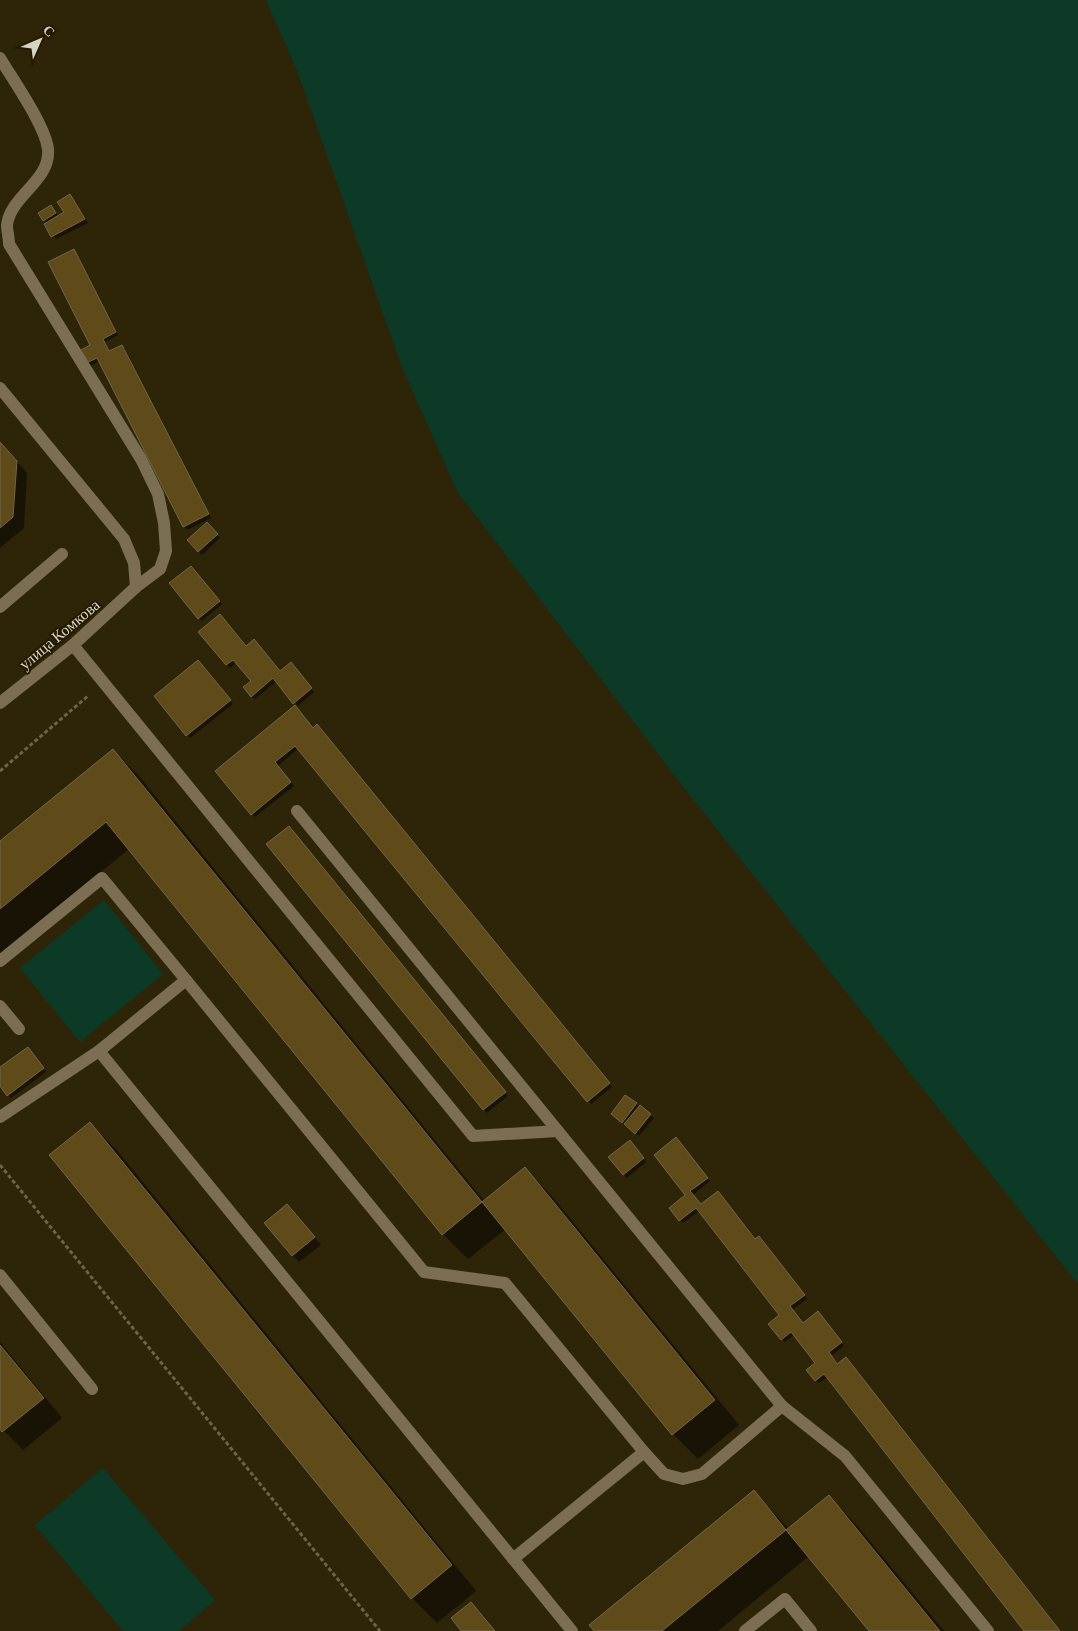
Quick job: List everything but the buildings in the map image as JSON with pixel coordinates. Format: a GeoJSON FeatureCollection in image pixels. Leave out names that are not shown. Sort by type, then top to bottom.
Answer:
{"type":"FeatureCollection","features":[{"type":"Feature","properties":{"kind":"street","name":"улица Комкова"},"geometry":{"type":"LineString","coordinates":[[0,58],[41,129],[48,149],[46,164],[12,211],[7,224],[9,244],[141,459],[158,494],[164,523],[166,551],[160,568],[136,587],[73,645],[0,703]]}},
{"type":"Feature","properties":{"kind":"street"},"geometry":{"type":"LineString","coordinates":[[0,388],[124,538],[134,563],[136,587]]}},
{"type":"Feature","properties":{"kind":"street"},"geometry":{"type":"LineString","coordinates":[[0,608],[62,554]]}},
{"type":"Feature","properties":{"kind":"street"},"geometry":{"type":"LineString","coordinates":[[73,645],[473,1136],[558,1131]]}},
{"type":"Feature","properties":{"kind":"street"},"geometry":{"type":"LineString","coordinates":[[297,811],[782,1406],[845,1456],[988,1631]]}},
{"type":"Feature","properties":{"kind":"street"},"geometry":{"type":"LineString","coordinates":[[0,961],[102,878],[424,1272],[505,1283],[664,1474],[683,1480],[702,1474],[782,1406]]}},
{"type":"Feature","properties":{"kind":"street"},"geometry":{"type":"LineString","coordinates":[[0,1117],[99,1051],[186,980]]}},
{"type":"Feature","properties":{"kind":"street"},"geometry":{"type":"LineString","coordinates":[[0,1006],[19,1029]]}},
{"type":"Feature","properties":{"kind":"street"},"geometry":{"type":"LineString","coordinates":[[99,1051],[572,1631]]}},
{"type":"Feature","properties":{"kind":"street"},"geometry":{"type":"LineString","coordinates":[[0,1275],[92,1388]]}},
{"type":"Feature","properties":{"kind":"street"},"geometry":{"type":"LineString","coordinates":[[513,1559],[644,1452]]}},
{"type":"Feature","properties":{"kind":"street"},"geometry":{"type":"LineString","coordinates":[[745,1631],[785,1599],[811,1631]]}},
{"type":"Feature","properties":{"kind":"path"},"geometry":{"type":"LineString","coordinates":[[0,771],[104,683]]}},
{"type":"Feature","properties":{"kind":"path"},"geometry":{"type":"LineString","coordinates":[[0,1165],[380,1631]]}},
{"type":"Feature","properties":{"kind":"green space"},"geometry":{"type":"Polygon","coordinates":[[[266,0],[1078,0],[1078,1284],[685,789],[457,491],[403,370],[298,73],[266,0]]]}},
{"type":"Feature","properties":{"kind":"green space"},"geometry":{"type":"Polygon","coordinates":[[[104,900],[163,974],[80,1042],[20,968],[104,900]]]}},
{"type":"Feature","properties":{"kind":"green space"},"geometry":{"type":"Polygon","coordinates":[[[103,1468],[215,1600],[179,1631],[123,1631],[35,1525],[103,1468]]]}}]}
